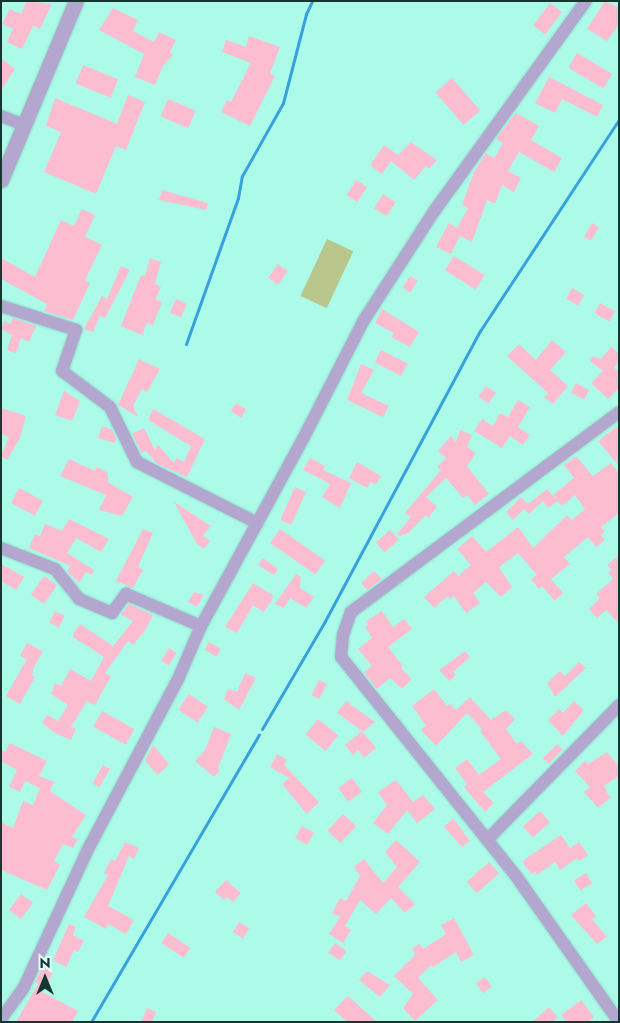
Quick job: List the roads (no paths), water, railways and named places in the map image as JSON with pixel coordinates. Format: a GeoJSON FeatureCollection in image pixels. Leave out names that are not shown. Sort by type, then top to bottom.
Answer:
{"type":"FeatureCollection","features":[{"type":"Feature","properties":{"kind":"street"},"geometry":{"type":"LineString","coordinates":[[1,180],[76,1]]}},
{"type":"Feature","properties":{"kind":"street"},"geometry":{"type":"LineString","coordinates":[[1,1019],[24,986],[87,851],[179,677],[201,626],[364,320],[435,210],[586,1]]}},
{"type":"Feature","properties":{"kind":"street"},"geometry":{"type":"LineString","coordinates":[[1,116],[24,125]]}},
{"type":"Feature","properties":{"kind":"street"},"geometry":{"type":"LineString","coordinates":[[1,306],[76,330],[62,371],[110,407],[137,462],[257,523]]}},
{"type":"Feature","properties":{"kind":"street"},"geometry":{"type":"LineString","coordinates":[[619,412],[351,612],[343,635],[341,658],[516,876],[619,1022]]}},
{"type":"Feature","properties":{"kind":"street"},"geometry":{"type":"LineString","coordinates":[[1,548],[55,569],[79,599],[112,613],[126,594],[201,626]]}},
{"type":"Feature","properties":{"kind":"street"},"geometry":{"type":"LineString","coordinates":[[487,840],[619,706]]}},
{"type":"Feature","properties":{"kind":"waterway"},"geometry":{"type":"LineString","coordinates":[[186,344],[238,198],[242,176],[283,103],[306,14],[312,1]]}},
{"type":"Feature","properties":{"kind":"waterway"},"geometry":{"type":"LineString","coordinates":[[262,729],[325,621],[480,331],[619,119]]}},
{"type":"Feature","properties":{"kind":"waterway"},"geometry":{"type":"LineString","coordinates":[[91,1022],[259,735]]}}]}
